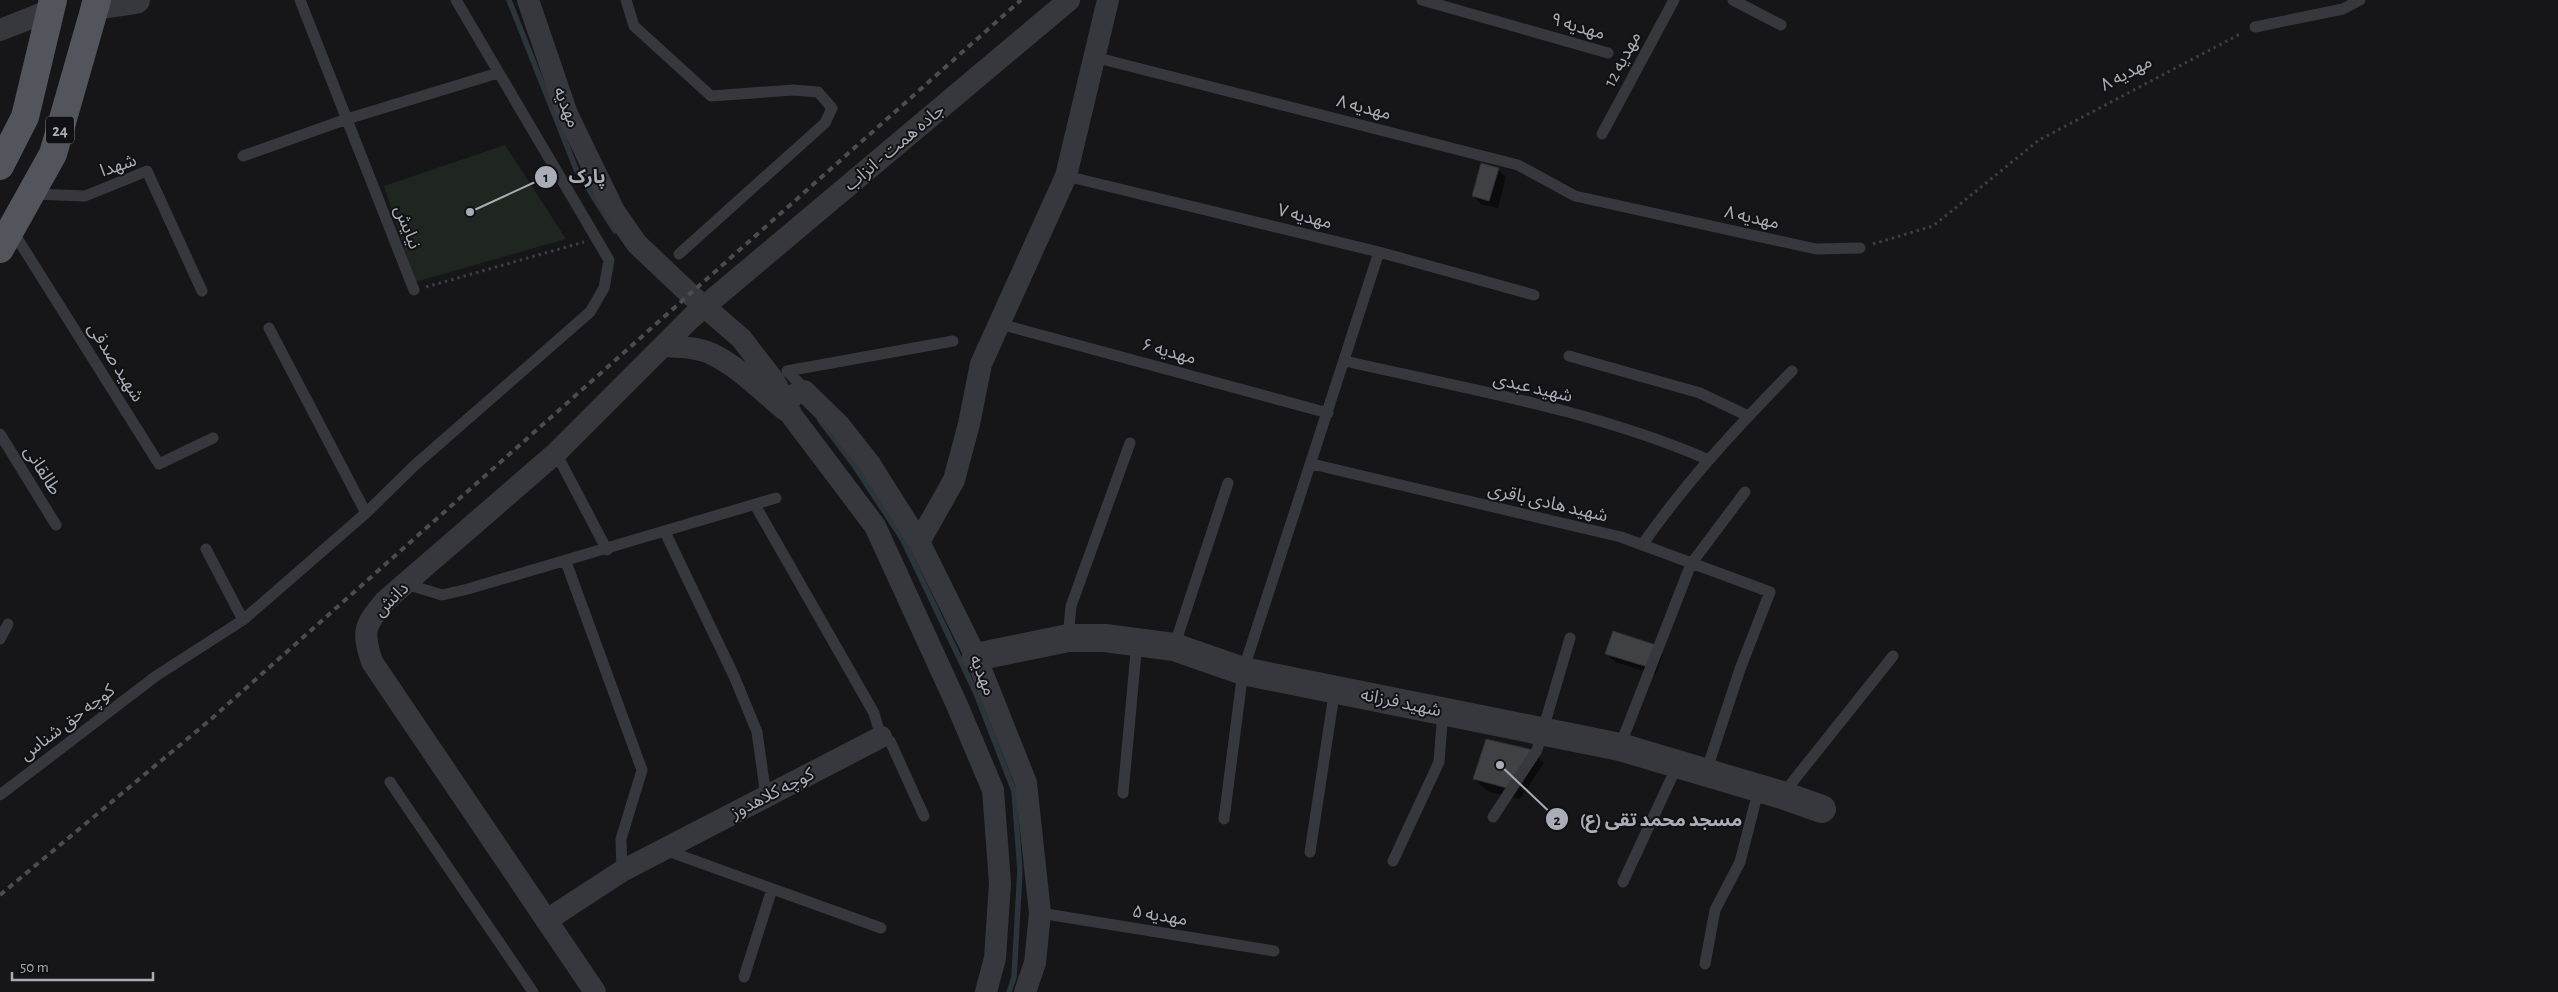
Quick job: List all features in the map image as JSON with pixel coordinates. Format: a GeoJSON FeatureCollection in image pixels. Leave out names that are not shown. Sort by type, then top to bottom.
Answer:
{"type":"FeatureCollection","features":[{"type":"Feature","properties":{"kind":"main road","name":"24"},"geometry":{"type":"LineString","coordinates":[[6,239],[53,154],[96,3]]}},
{"type":"Feature","properties":{"kind":"main road","name":"24"},"geometry":{"type":"LineString","coordinates":[[0,166],[25,117],[52,5]]}},
{"type":"Feature","properties":{"kind":"street"},"geometry":{"type":"LineString","coordinates":[[96,3],[136,0]]}},
{"type":"Feature","properties":{"kind":"street","name":"مهدیه"},"geometry":{"type":"LineString","coordinates":[[528,0],[567,114],[614,211],[637,244],[692,296],[741,338],[774,381],[789,410]]}},
{"type":"Feature","properties":{"kind":"street","name":"جاده همت - انزاب"},"geometry":{"type":"LineString","coordinates":[[692,317],[1069,0]]}},
{"type":"Feature","properties":{"kind":"street"},"geometry":{"type":"LineString","coordinates":[[919,542],[954,480],[969,424],[981,364],[1066,176],[1108,0]]}},
{"type":"Feature","properties":{"kind":"street"},"geometry":{"type":"LineString","coordinates":[[0,30],[52,5]]}},
{"type":"Feature","properties":{"kind":"street","name":"دانش"},"geometry":{"type":"LineString","coordinates":[[595,992],[372,662],[366,643],[367,622],[385,601],[556,453],[692,317]]}},
{"type":"Feature","properties":{"kind":"street"},"geometry":{"type":"LineString","coordinates":[[663,346],[696,349],[711,354],[789,410],[875,526],[942,671],[993,790],[1000,883],[995,958],[986,992]]}},
{"type":"Feature","properties":{"kind":"street"},"geometry":{"type":"LineString","coordinates":[[789,410],[792,395],[804,391],[812,396]]}},
{"type":"Feature","properties":{"kind":"street","name":"مهدیه"},"geometry":{"type":"LineString","coordinates":[[812,396],[840,426],[868,463],[919,542],[976,657],[1026,783],[1040,913],[1035,963],[1025,992]]}},
{"type":"Feature","properties":{"kind":"street","name":"شهید فرزانه"},"geometry":{"type":"LineString","coordinates":[[976,657],[1068,638],[1105,638],[1174,647],[1243,671],[1335,688],[1443,712],[1620,747],[1770,791],[1822,810]]}},
{"type":"Feature","properties":{"kind":"street"},"geometry":{"type":"LineString","coordinates":[[942,671],[976,657]]}},
{"type":"Feature","properties":{"kind":"street","name":"کوچه کلاهدوز"},"geometry":{"type":"LineString","coordinates":[[547,920],[622,871],[881,737]]}},
{"type":"Feature","properties":{"kind":"lane","name":"نیایش"},"geometry":{"type":"LineString","coordinates":[[300,0],[414,290]]}},
{"type":"Feature","properties":{"kind":"lane","name":"کوچه حق شناس"},"geometry":{"type":"LineString","coordinates":[[0,795],[156,676],[243,620],[366,512],[415,465],[590,312],[604,288],[609,260],[456,0]]}},
{"type":"Feature","properties":{"kind":"lane"},"geometry":{"type":"LineString","coordinates":[[626,0],[634,26],[711,96],[793,90],[818,92],[832,108],[825,123],[679,254]]}},
{"type":"Feature","properties":{"kind":"lane","name":"مهدیه ۹"},"geometry":{"type":"LineString","coordinates":[[1422,0],[1608,52]]}},
{"type":"Feature","properties":{"kind":"lane","name":"مهدیه 12"},"geometry":{"type":"LineString","coordinates":[[1602,134],[1674,0]]}},
{"type":"Feature","properties":{"kind":"lane"},"geometry":{"type":"LineString","coordinates":[[1733,0],[1781,25]]}},
{"type":"Feature","properties":{"kind":"lane"},"geometry":{"type":"LineString","coordinates":[[2256,27],[2343,9],[2360,0]]}},
{"type":"Feature","properties":{"kind":"lane","name":"مهدیه ۸"},"geometry":{"type":"LineString","coordinates":[[1094,56],[1518,165],[1575,196],[1816,249],[1860,248]]}},
{"type":"Feature","properties":{"kind":"lane"},"geometry":{"type":"LineString","coordinates":[[243,156],[347,119],[498,73]]}},
{"type":"Feature","properties":{"kind":"lane","name":"شهدا"},"geometry":{"type":"LineString","coordinates":[[30,194],[86,196],[147,171],[202,291]]}},
{"type":"Feature","properties":{"kind":"lane","name":"مهدیه ۷"},"geometry":{"type":"LineString","coordinates":[[1066,176],[1379,252],[1534,295]]}},
{"type":"Feature","properties":{"kind":"lane","name":"شهید صدقی"},"geometry":{"type":"LineString","coordinates":[[6,239],[158,464],[213,438]]}},
{"type":"Feature","properties":{"kind":"lane"},"geometry":{"type":"LineString","coordinates":[[1224,820],[1243,671],[1312,464],[1379,252]]}},
{"type":"Feature","properties":{"kind":"lane","name":"مهدیه ۶"},"geometry":{"type":"LineString","coordinates":[[1000,324],[1328,413]]}},
{"type":"Feature","properties":{"kind":"lane"},"geometry":{"type":"LineString","coordinates":[[270,328],[366,512]]}},
{"type":"Feature","properties":{"kind":"lane"},"geometry":{"type":"LineString","coordinates":[[812,396],[787,371],[953,341]]}},
{"type":"Feature","properties":{"kind":"lane"},"geometry":{"type":"LineString","coordinates":[[1570,356],[1700,393],[1748,416]]}},
{"type":"Feature","properties":{"kind":"lane","name":"شهید عبدی"},"geometry":{"type":"LineString","coordinates":[[1345,361],[1566,412],[1668,442],[1709,460]]}},
{"type":"Feature","properties":{"kind":"lane"},"geometry":{"type":"LineString","coordinates":[[1642,545],[1666,511],[1709,460],[1792,371]]}},
{"type":"Feature","properties":{"kind":"lane","name":"طالقانی"},"geometry":{"type":"LineString","coordinates":[[0,434],[56,525]]}},
{"type":"Feature","properties":{"kind":"lane"},"geometry":{"type":"LineString","coordinates":[[1068,638],[1071,606],[1130,443]]}},
{"type":"Feature","properties":{"kind":"lane"},"geometry":{"type":"LineString","coordinates":[[556,453],[608,550]]}},
{"type":"Feature","properties":{"kind":"lane","name":"شهید هادی باقری"},"geometry":{"type":"LineString","coordinates":[[1312,464],[1621,537],[1770,592],[1740,670],[1706,772]]}},
{"type":"Feature","properties":{"kind":"lane"},"geometry":{"type":"LineString","coordinates":[[1174,647],[1228,484]]}},
{"type":"Feature","properties":{"kind":"lane"},"geometry":{"type":"LineString","coordinates":[[1620,747],[1691,564],[1745,492]]}},
{"type":"Feature","properties":{"kind":"lane"},"geometry":{"type":"LineString","coordinates":[[406,584],[442,595],[608,550],[776,498]]}},
{"type":"Feature","properties":{"kind":"lane"},"geometry":{"type":"LineString","coordinates":[[755,506],[874,713],[881,737],[890,741],[924,816]]}},
{"type":"Feature","properties":{"kind":"lane"},"geometry":{"type":"LineString","coordinates":[[666,532],[734,676],[757,732],[766,796]]}},
{"type":"Feature","properties":{"kind":"lane"},"geometry":{"type":"LineString","coordinates":[[206,549],[243,620]]}},
{"type":"Feature","properties":{"kind":"lane"},"geometry":{"type":"LineString","coordinates":[[566,562],[642,770],[622,839],[622,871]]}},
{"type":"Feature","properties":{"kind":"lane"},"geometry":{"type":"LineString","coordinates":[[0,639],[8,624]]}},
{"type":"Feature","properties":{"kind":"lane"},"geometry":{"type":"LineString","coordinates":[[1493,817],[1537,750],[1570,638]]}},
{"type":"Feature","properties":{"kind":"lane"},"geometry":{"type":"LineString","coordinates":[[1123,793],[1137,642]]}},
{"type":"Feature","properties":{"kind":"lane"},"geometry":{"type":"LineString","coordinates":[[1705,964],[1715,910],[1740,862],[1770,791],[1893,656]]}},
{"type":"Feature","properties":{"kind":"lane"},"geometry":{"type":"LineString","coordinates":[[1310,852],[1335,688]]}},
{"type":"Feature","properties":{"kind":"lane"},"geometry":{"type":"LineString","coordinates":[[1393,861],[1439,762],[1443,712]]}},
{"type":"Feature","properties":{"kind":"lane"},"geometry":{"type":"LineString","coordinates":[[1623,882],[1678,764]]}},
{"type":"Feature","properties":{"kind":"lane"},"geometry":{"type":"LineString","coordinates":[[390,782],[533,992]]}},
{"type":"Feature","properties":{"kind":"lane"},"geometry":{"type":"LineString","coordinates":[[663,850],[881,928]]}},
{"type":"Feature","properties":{"kind":"lane"},"geometry":{"type":"LineString","coordinates":[[744,977],[772,889]]}},
{"type":"Feature","properties":{"kind":"lane","name":"مهدیه ۵"},"geometry":{"type":"LineString","coordinates":[[1040,913],[1274,951]]}},
{"type":"Feature","properties":{"kind":"path","name":"مهدیه ۸"},"geometry":{"type":"LineString","coordinates":[[1860,248],[1933,226],[2039,140],[2256,27]]}},
{"type":"Feature","properties":{"kind":"path"},"geometry":{"type":"LineString","coordinates":[[414,290],[596,239]]}},
{"type":"Feature","properties":{"kind":"shaded area"},"geometry":{"type":"Polygon","coordinates":[[[505,145],[566,239],[415,282],[384,186],[505,145]]]}},
{"type":"Feature","properties":{"kind":"building"},"geometry":{"type":"Polygon","coordinates":[[[1481,163],[1499,168],[1489,201],[1472,196],[1481,163]]]}},
{"type":"Feature","properties":{"kind":"building"},"geometry":{"type":"Polygon","coordinates":[[[1613,631],[1656,645],[1648,667],[1605,654],[1613,631]]]}},
{"type":"Feature","properties":{"kind":"building"},"geometry":{"type":"Polygon","coordinates":[[[1486,739],[1533,750],[1507,788],[1473,779],[1486,739]]]}},
{"type":"Feature","properties":{"kind":"waterway"},"geometry":{"type":"LineString","coordinates":[[509,0],[576,169],[615,231]]}},
{"type":"Feature","properties":{"kind":"waterway"},"geometry":{"type":"LineString","coordinates":[[820,420],[854,465],[903,540],[975,691],[1014,791],[1020,870],[1014,977],[1009,992]]}},
{"type":"Feature","properties":{"kind":"railway"},"geometry":{"type":"LineString","coordinates":[[0,895],[210,720],[1021,0]]}},
{"type":"Feature","properties":{"kind":"place","name":"پارک"},"geometry":{"type":"Point","coordinates":[470,212]}},
{"type":"Feature","properties":{"kind":"place","name":"مسجد محمد تقی (ع)"},"geometry":{"type":"Point","coordinates":[1500,765]}}]}
